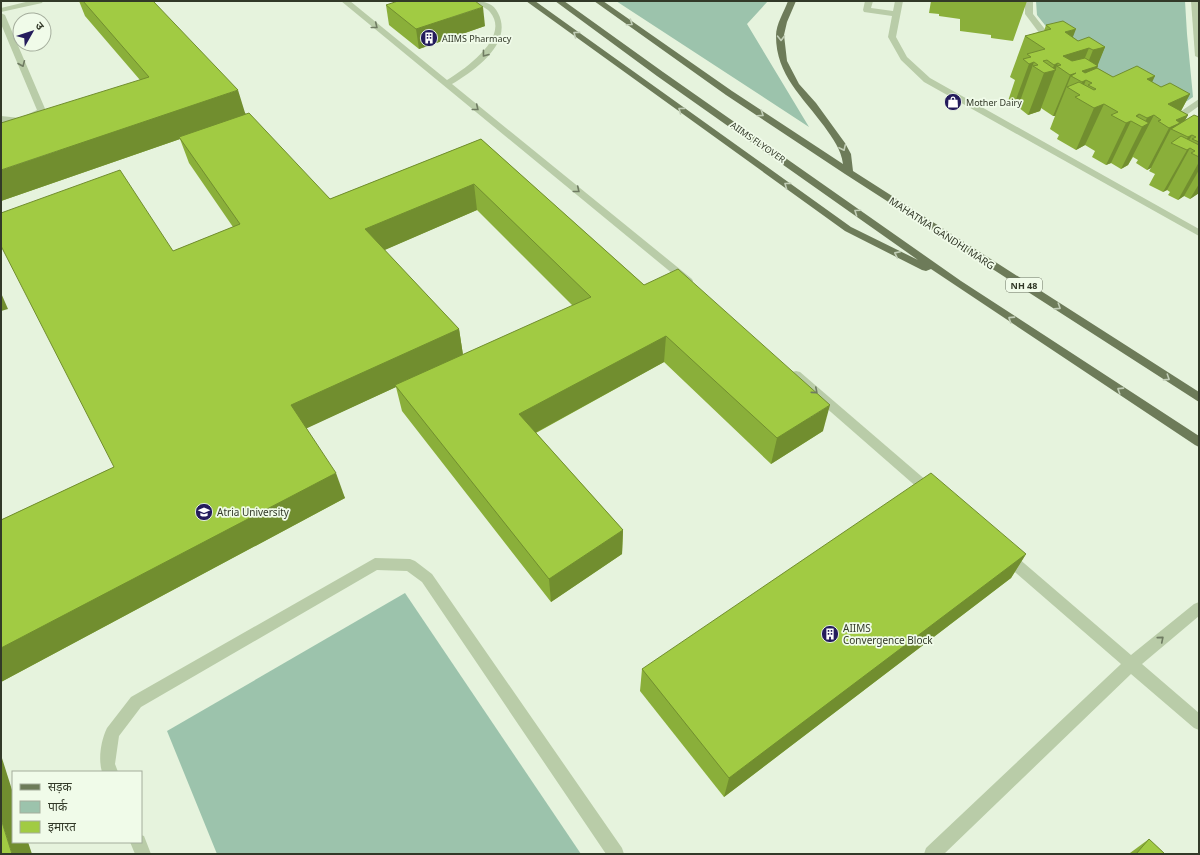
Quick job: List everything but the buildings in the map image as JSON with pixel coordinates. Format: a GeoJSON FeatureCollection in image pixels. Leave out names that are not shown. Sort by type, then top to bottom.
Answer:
{"type":"FeatureCollection","features":[{"type":"Feature","properties":{"kind":"main road"},"geometry":{"type":"LineString","coordinates":[[530,1],[848,229],[957,284],[1199,442]]}},
{"type":"Feature","properties":{"kind":"main road","name":"AIIMS FLYOVER"},"geometry":{"type":"LineString","coordinates":[[560,1],[660,74],[861,214],[957,284]]}},
{"type":"Feature","properties":{"kind":"main road","name":"MAHATMA GANDHI MARG"},"geometry":{"type":"LineString","coordinates":[[598,1],[728,93],[1198,398]]}},
{"type":"Feature","properties":{"kind":"main road"},"geometry":{"type":"LineString","coordinates":[[792,1],[783,22],[780,34],[784,61],[795,85],[813,105],[840,143],[846,154],[848,172]]}},
{"type":"Feature","properties":{"kind":"street"},"geometry":{"type":"LineString","coordinates":[[1,10],[39,1]]}},
{"type":"Feature","properties":{"kind":"street"},"geometry":{"type":"LineString","coordinates":[[345,1],[694,287]]}},
{"type":"Feature","properties":{"kind":"street"},"geometry":{"type":"LineString","coordinates":[[447,84],[481,60],[497,39],[500,28],[494,12],[479,1]]}},
{"type":"Feature","properties":{"kind":"street"},"geometry":{"type":"LineString","coordinates":[[869,1],[867,10],[896,14]]}},
{"type":"Feature","properties":{"kind":"street"},"geometry":{"type":"LineString","coordinates":[[899,1],[892,37],[904,58],[927,80],[1199,233]]}},
{"type":"Feature","properties":{"kind":"street"},"geometry":{"type":"LineString","coordinates":[[1029,1],[1029,14],[1043,34],[1057,49]]}},
{"type":"Feature","properties":{"kind":"street"},"geometry":{"type":"LineString","coordinates":[[1194,1],[1199,56]]}},
{"type":"Feature","properties":{"kind":"street"},"geometry":{"type":"LineString","coordinates":[[1,16],[42,111],[21,121],[1,119]]}},
{"type":"Feature","properties":{"kind":"street"},"geometry":{"type":"LineString","coordinates":[[1168,123],[1199,102]]}},
{"type":"Feature","properties":{"kind":"street"},"geometry":{"type":"LineString","coordinates":[[790,370],[939,499]]}},
{"type":"Feature","properties":{"kind":"street"},"geometry":{"type":"LineString","coordinates":[[999,551],[1199,723]]}},
{"type":"Feature","properties":{"kind":"street"},"geometry":{"type":"LineString","coordinates":[[110,771],[107,764],[112,733],[136,702],[375,564],[410,565],[427,578],[616,854]]}},
{"type":"Feature","properties":{"kind":"street"},"geometry":{"type":"LineString","coordinates":[[932,854],[1131,664],[1199,608]]}},
{"type":"Feature","properties":{"kind":"street"},"geometry":{"type":"LineString","coordinates":[[138,843],[142,854]]}},
{"type":"Feature","properties":{"kind":"green space"},"geometry":{"type":"Polygon","coordinates":[[[616,1],[768,1],[747,24],[809,127],[616,1]]]}},
{"type":"Feature","properties":{"kind":"green space"},"geometry":{"type":"Polygon","coordinates":[[[1036,1],[1185,1],[1193,97],[1166,115],[1121,92],[1052,34],[1037,15],[1036,1]]]}},
{"type":"Feature","properties":{"kind":"green space"},"geometry":{"type":"Polygon","coordinates":[[[405,593],[581,854],[217,854],[167,731],[405,593]]]}},
{"type":"Feature","properties":{"kind":"place","name":"AIIMS Pharmacy"},"geometry":{"type":"Point","coordinates":[429,38]}},
{"type":"Feature","properties":{"kind":"place","name":"Mother Dairy"},"geometry":{"type":"Point","coordinates":[953,102]}},
{"type":"Feature","properties":{"kind":"place","name":"Atria University"},"geometry":{"type":"Point","coordinates":[204,512]}},
{"type":"Feature","properties":{"kind":"place","name":"AIIMS Convergence Block"},"geometry":{"type":"Point","coordinates":[830,634]}}]}
